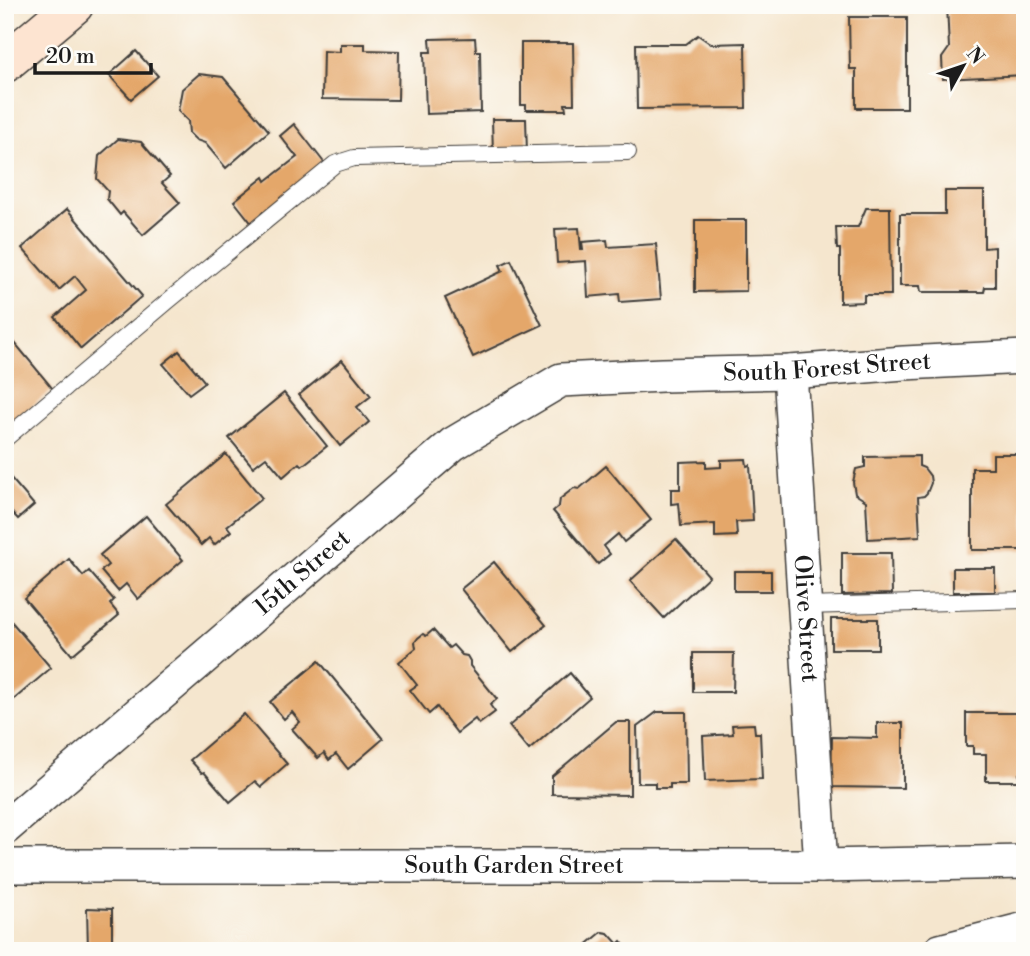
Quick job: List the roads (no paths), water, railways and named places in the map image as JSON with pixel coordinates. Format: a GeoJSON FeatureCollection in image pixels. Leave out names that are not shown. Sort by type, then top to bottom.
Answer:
{"type":"FeatureCollection","features":[{"type":"Feature","properties":{"kind":"street"},"geometry":{"type":"LineString","coordinates":[[5,63],[74,5]]}},
{"type":"Feature","properties":{"kind":"street","name":"South Forest Street"},"geometry":{"type":"LineString","coordinates":[[629,376],[790,372],[1025,357]]}},
{"type":"Feature","properties":{"kind":"street","name":"Olive Street"},"geometry":{"type":"LineString","coordinates":[[790,372],[821,866]]}},
{"type":"Feature","properties":{"kind":"street","name":"15th Street"},"geometry":{"type":"LineString","coordinates":[[5,828],[453,444],[561,380],[629,376]]}},
{"type":"Feature","properties":{"kind":"street","name":"South Garden Street"},"geometry":{"type":"LineString","coordinates":[[5,866],[821,866],[1025,862]]}},
{"type":"Feature","properties":{"kind":"street"},"geometry":{"type":"LineString","coordinates":[[940,951],[1025,929]]}},
{"type":"Feature","properties":{"kind":"lane"},"geometry":{"type":"LineString","coordinates":[[5,439],[335,164],[354,159],[628,152]]}},
{"type":"Feature","properties":{"kind":"lane"},"geometry":{"type":"LineString","coordinates":[[805,606],[1025,600]]}}]}
